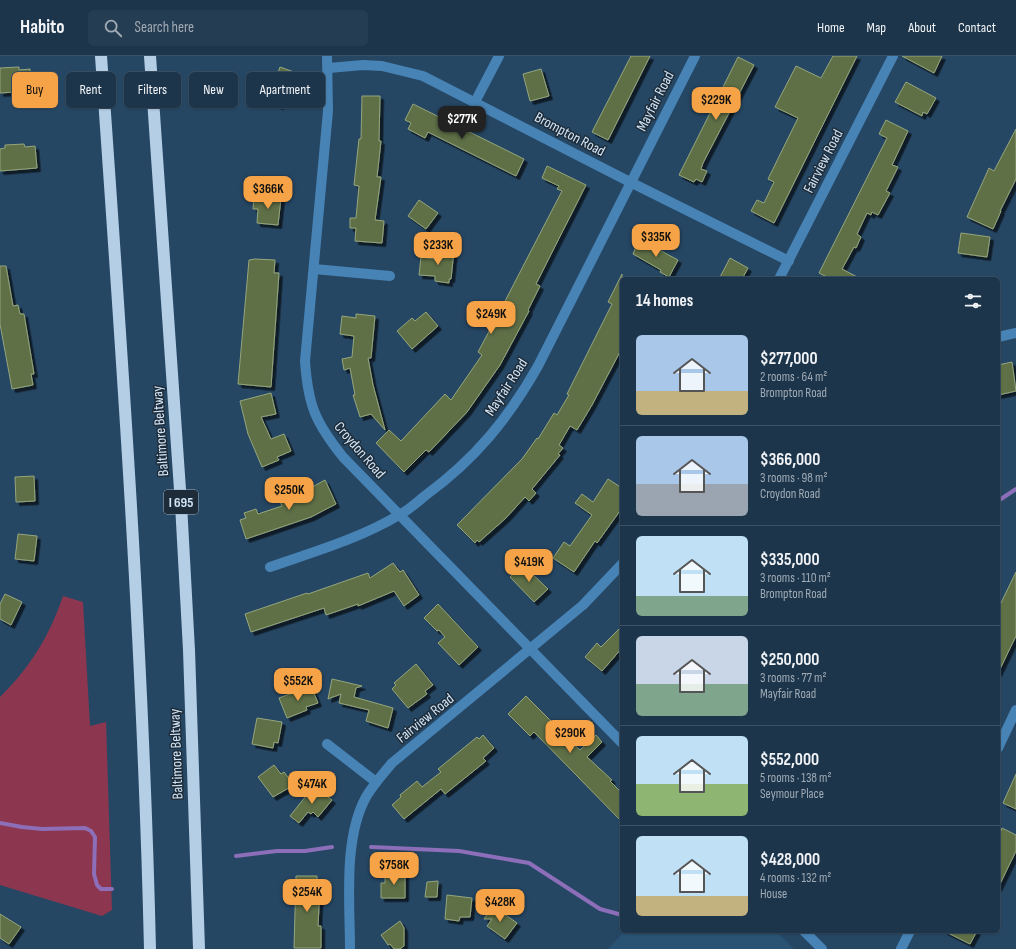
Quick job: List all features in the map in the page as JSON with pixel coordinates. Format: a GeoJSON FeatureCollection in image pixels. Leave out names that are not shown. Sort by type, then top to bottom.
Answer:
{"type":"FeatureCollection","features":[{"type":"Feature","properties":{"kind":"highway"},"geometry":{"type":"LineString","coordinates":[[101,56],[132,505],[143,732],[150,949]]}},
{"type":"Feature","properties":{"kind":"highway","name":"Baltimore Beltway"},"geometry":{"type":"LineString","coordinates":[[150,56],[181,504],[189,665],[199,949]]}},
{"type":"Feature","properties":{"kind":"street","name":"Croydon Road"},"geometry":{"type":"LineString","coordinates":[[327,56],[328,111],[305,361],[307,387],[313,410],[324,433],[343,457],[620,741]]}},
{"type":"Feature","properties":{"kind":"street"},"geometry":{"type":"LineString","coordinates":[[476,102],[499,56]]}},
{"type":"Feature","properties":{"kind":"street","name":"Mayfair Road"},"geometry":{"type":"LineString","coordinates":[[270,567],[351,539],[400,515],[446,481],[487,442],[514,407],[538,366],[695,56]]}},
{"type":"Feature","properties":{"kind":"street","name":"Fairview Road"},"geometry":{"type":"LineString","coordinates":[[781,277],[893,56]]}},
{"type":"Feature","properties":{"kind":"street","name":"Brompton Road"},"geometry":{"type":"LineString","coordinates":[[328,68],[363,65],[403,70],[423,76],[630,182],[789,261]]}},
{"type":"Feature","properties":{"kind":"street"},"geometry":{"type":"LineString","coordinates":[[314,269],[390,276]]}},
{"type":"Feature","properties":{"kind":"street"},"geometry":{"type":"LineString","coordinates":[[1000,337],[1016,333]]}},
{"type":"Feature","properties":{"kind":"street","name":"Fairview Road"},"geometry":{"type":"LineString","coordinates":[[350,949],[350,868],[353,838],[358,817],[365,798],[376,782],[392,764],[531,650],[583,605],[620,566]]}},
{"type":"Feature","properties":{"kind":"street"},"geometry":{"type":"LineString","coordinates":[[1000,744],[1016,710]]}},
{"type":"Feature","properties":{"kind":"street"},"geometry":{"type":"LineString","coordinates":[[327,744],[376,782]]}},
{"type":"Feature","properties":{"kind":"street"},"geometry":{"type":"LineString","coordinates":[[806,933],[822,949]]}},
{"type":"Feature","properties":{"kind":"street"},"geometry":{"type":"LineString","coordinates":[[901,949],[909,933]]}},
{"type":"Feature","properties":{"kind":"shaded area"},"geometry":{"type":"Polygon","coordinates":[[[63,596],[83,602],[90,726],[106,722],[112,910],[102,916],[0,885],[0,697],[30,663],[52,624],[63,596]]]}},
{"type":"Feature","properties":{"kind":"shaded area"},"geometry":{"type":"Polygon","coordinates":[[[623,933],[778,933],[794,949],[608,949],[623,933]]]}},
{"type":"Feature","properties":{"kind":"building"},"geometry":{"type":"Polygon","coordinates":[[[631,56],[650,56],[608,140],[592,132],[631,56]]]}},
{"type":"Feature","properties":{"kind":"building"},"geometry":{"type":"Polygon","coordinates":[[[833,56],[857,56],[774,223],[751,211],[757,200],[764,203],[774,182],[768,179],[798,118],[775,107],[796,66],[821,78],[833,56]]]}},
{"type":"Feature","properties":{"kind":"building"},"geometry":{"type":"Polygon","coordinates":[[[902,56],[942,56],[934,73],[902,56]]]}},
{"type":"Feature","properties":{"kind":"building"},"geometry":{"type":"Polygon","coordinates":[[[738,57],[754,65],[703,163],[701,169],[707,171],[702,182],[696,179],[694,182],[679,175],[738,57]]]}},
{"type":"Feature","properties":{"kind":"building"},"geometry":{"type":"Polygon","coordinates":[[[19,67],[19,70],[30,69],[30,72],[12,72],[12,92],[0,93],[0,68],[19,67]]]}},
{"type":"Feature","properties":{"kind":"building"},"geometry":{"type":"Polygon","coordinates":[[[280,67],[294,72],[278,72],[280,67]]]}},
{"type":"Feature","properties":{"kind":"building"},"geometry":{"type":"Polygon","coordinates":[[[541,69],[549,96],[530,101],[523,74],[541,69]]]}},
{"type":"Feature","properties":{"kind":"building"},"geometry":{"type":"Polygon","coordinates":[[[906,82],[936,98],[927,114],[923,112],[922,116],[895,102],[906,82]]]}},
{"type":"Feature","properties":{"kind":"building"},"geometry":{"type":"Polygon","coordinates":[[[362,96],[380,96],[379,141],[381,141],[377,177],[381,177],[375,220],[384,221],[382,243],[355,241],[356,228],[350,228],[350,218],[356,218],[359,186],[354,185],[359,139],[361,139],[362,96]]]}},
{"type":"Feature","properties":{"kind":"building"},"geometry":{"type":"Polygon","coordinates":[[[413,104],[524,159],[516,176],[428,132],[425,138],[408,129],[411,123],[405,120],[413,104]]]}},
{"type":"Feature","properties":{"kind":"building"},"geometry":{"type":"Polygon","coordinates":[[[886,120],[908,131],[892,165],[898,167],[886,191],[890,193],[878,215],[872,212],[871,215],[867,213],[857,234],[861,237],[856,248],[854,247],[842,269],[857,277],[827,277],[819,273],[887,138],[879,134],[886,120]]]}},
{"type":"Feature","properties":{"kind":"building"},"geometry":{"type":"Polygon","coordinates":[[[1016,129],[1016,179],[993,229],[967,217],[989,168],[994,171],[1016,129]]]}},
{"type":"Feature","properties":{"kind":"building"},"geometry":{"type":"Polygon","coordinates":[[[24,144],[25,147],[35,146],[37,168],[0,171],[0,149],[5,148],[5,145],[24,144]]]}},
{"type":"Feature","properties":{"kind":"building"},"geometry":{"type":"Polygon","coordinates":[[[547,166],[586,185],[536,284],[540,286],[528,310],[529,311],[500,365],[467,412],[429,452],[426,450],[404,472],[376,443],[389,430],[401,441],[445,394],[451,400],[482,355],[478,352],[494,322],[489,318],[496,304],[503,305],[562,191],[557,189],[559,186],[542,178],[547,166]]]}},
{"type":"Feature","properties":{"kind":"building"},"geometry":{"type":"Polygon","coordinates":[[[254,196],[281,198],[278,225],[257,223],[258,209],[253,209],[254,196]]]}},
{"type":"Feature","properties":{"kind":"building"},"geometry":{"type":"Polygon","coordinates":[[[419,200],[438,213],[426,229],[408,216],[419,200]]]}},
{"type":"Feature","properties":{"kind":"building"},"geometry":{"type":"Polygon","coordinates":[[[961,233],[990,237],[987,257],[958,253],[961,233]]]}},
{"type":"Feature","properties":{"kind":"building"},"geometry":{"type":"Polygon","coordinates":[[[639,239],[678,260],[669,277],[660,272],[661,270],[633,254],[639,239]]]}},
{"type":"Feature","properties":{"kind":"building"},"geometry":{"type":"Polygon","coordinates":[[[436,249],[454,250],[451,279],[449,279],[449,283],[435,281],[435,276],[419,275],[421,257],[435,259],[436,249]]]}},
{"type":"Feature","properties":{"kind":"building"},"geometry":{"type":"Polygon","coordinates":[[[730,258],[748,268],[743,277],[720,277],[730,258]]]}},
{"type":"Feature","properties":{"kind":"building"},"geometry":{"type":"Polygon","coordinates":[[[249,260],[275,260],[274,273],[279,273],[271,387],[238,384],[249,260]]]}},
{"type":"Feature","properties":{"kind":"building"},"geometry":{"type":"Polygon","coordinates":[[[0,266],[6,266],[13,306],[18,305],[20,314],[24,314],[34,374],[31,374],[33,385],[12,389],[0,324],[0,266]]]}},
{"type":"Feature","properties":{"kind":"building"},"geometry":{"type":"Polygon","coordinates":[[[620,278],[620,352],[592,405],[577,430],[570,426],[559,445],[563,448],[558,454],[560,455],[532,489],[536,493],[529,501],[525,497],[506,518],[479,542],[477,540],[475,543],[457,525],[522,459],[537,438],[538,439],[554,413],[557,415],[569,395],[567,394],[612,304],[608,302],[620,278]]]}},
{"type":"Feature","properties":{"kind":"building"},"geometry":{"type":"Polygon","coordinates":[[[426,312],[438,326],[412,349],[397,331],[412,318],[415,321],[426,312]]]}},
{"type":"Feature","properties":{"kind":"building"},"geometry":{"type":"Polygon","coordinates":[[[356,314],[375,316],[371,358],[368,358],[373,385],[385,430],[371,414],[360,417],[353,395],[355,395],[350,368],[344,370],[342,359],[352,357],[354,336],[340,334],[342,316],[356,318],[356,314]]]}},
{"type":"Feature","properties":{"kind":"building"},"geometry":{"type":"Polygon","coordinates":[[[1012,362],[1016,391],[1000,395],[1000,365],[1012,362]]]}},
{"type":"Feature","properties":{"kind":"building"},"geometry":{"type":"Polygon","coordinates":[[[271,393],[276,414],[261,417],[271,439],[284,434],[291,451],[277,457],[279,460],[262,467],[248,434],[240,401],[271,393]]]}},
{"type":"Feature","properties":{"kind":"building"},"geometry":{"type":"Polygon","coordinates":[[[34,476],[35,501],[16,502],[15,477],[34,476]]]}},
{"type":"Feature","properties":{"kind":"building"},"geometry":{"type":"Polygon","coordinates":[[[608,479],[620,487],[620,511],[597,543],[595,541],[574,572],[553,558],[564,542],[570,546],[592,515],[575,503],[582,494],[593,502],[608,479]]]}},
{"type":"Feature","properties":{"kind":"building"},"geometry":{"type":"Polygon","coordinates":[[[325,480],[336,504],[311,517],[246,539],[240,520],[246,518],[244,513],[256,509],[258,514],[282,506],[279,500],[305,491],[325,480]]]}},
{"type":"Feature","properties":{"kind":"building"},"geometry":{"type":"Polygon","coordinates":[[[18,534],[37,536],[34,561],[15,559],[18,534]]]}},
{"type":"Feature","properties":{"kind":"building"},"geometry":{"type":"Polygon","coordinates":[[[393,563],[400,572],[403,570],[419,595],[404,606],[394,591],[358,606],[358,604],[326,615],[324,608],[251,632],[245,614],[368,573],[370,578],[393,563]]]}},
{"type":"Feature","properties":{"kind":"building"},"geometry":{"type":"Polygon","coordinates":[[[523,565],[548,589],[534,602],[510,577],[523,565]]]}},
{"type":"Feature","properties":{"kind":"building"},"geometry":{"type":"Polygon","coordinates":[[[1016,572],[1016,636],[1000,669],[1000,605],[1016,572]]]}},
{"type":"Feature","properties":{"kind":"building"},"geometry":{"type":"Polygon","coordinates":[[[5,594],[22,602],[11,625],[0,619],[0,604],[5,594]]]}},
{"type":"Feature","properties":{"kind":"building"},"geometry":{"type":"Polygon","coordinates":[[[438,604],[478,647],[459,665],[438,643],[445,637],[424,618],[438,604]]]}},
{"type":"Feature","properties":{"kind":"building"},"geometry":{"type":"Polygon","coordinates":[[[620,628],[620,650],[602,671],[585,657],[597,643],[601,647],[620,628]]]}},
{"type":"Feature","properties":{"kind":"building"},"geometry":{"type":"Polygon","coordinates":[[[416,664],[433,685],[425,691],[427,694],[408,708],[392,689],[396,685],[394,683],[416,664]]]}},
{"type":"Feature","properties":{"kind":"building"},"geometry":{"type":"Polygon","coordinates":[[[332,679],[362,686],[356,688],[354,697],[393,708],[388,728],[366,721],[369,710],[339,703],[341,694],[328,699],[332,679]]]}},
{"type":"Feature","properties":{"kind":"building"},"geometry":{"type":"Polygon","coordinates":[[[311,686],[318,703],[306,707],[307,710],[287,718],[279,698],[311,686]]]}},
{"type":"Feature","properties":{"kind":"building"},"geometry":{"type":"Polygon","coordinates":[[[526,696],[553,723],[552,725],[580,750],[596,735],[602,742],[587,757],[612,780],[610,781],[620,791],[620,820],[534,732],[530,736],[508,714],[526,696]]]}},
{"type":"Feature","properties":{"kind":"building"},"geometry":{"type":"Polygon","coordinates":[[[257,718],[282,722],[278,743],[274,742],[273,748],[252,744],[257,718]]]}},
{"type":"Feature","properties":{"kind":"building"},"geometry":{"type":"Polygon","coordinates":[[[483,735],[494,748],[483,758],[486,761],[445,794],[441,789],[404,819],[392,805],[401,797],[400,795],[417,781],[422,787],[441,772],[438,769],[477,737],[479,739],[483,735]]]}},
{"type":"Feature","properties":{"kind":"building"},"geometry":{"type":"Polygon","coordinates":[[[274,765],[281,774],[284,772],[294,785],[273,797],[258,777],[274,765]]]}},
{"type":"Feature","properties":{"kind":"building"},"geometry":{"type":"Polygon","coordinates":[[[1016,774],[1016,809],[1003,803],[1016,774]]]}},
{"type":"Feature","properties":{"kind":"building"},"geometry":{"type":"Polygon","coordinates":[[[314,786],[332,800],[318,817],[313,812],[311,814],[308,812],[299,823],[290,816],[314,786]]]}},
{"type":"Feature","properties":{"kind":"building"},"geometry":{"type":"Polygon","coordinates":[[[1002,828],[1016,835],[1016,851],[1000,884],[1000,830],[1002,828]]]}},
{"type":"Feature","properties":{"kind":"building"},"geometry":{"type":"Polygon","coordinates":[[[385,872],[405,872],[405,898],[381,898],[381,883],[385,883],[385,872]]]}},
{"type":"Feature","properties":{"kind":"building"},"geometry":{"type":"Polygon","coordinates":[[[296,876],[317,876],[317,887],[320,887],[318,926],[321,926],[321,948],[294,948],[296,876]]]}},
{"type":"Feature","properties":{"kind":"building"},"geometry":{"type":"Polygon","coordinates":[[[438,881],[437,897],[425,897],[427,882],[438,881]]]}},
{"type":"Feature","properties":{"kind":"building"},"geometry":{"type":"Polygon","coordinates":[[[447,895],[472,898],[470,917],[460,917],[459,921],[445,919],[447,895]]]}},
{"type":"Feature","properties":{"kind":"building"},"geometry":{"type":"Polygon","coordinates":[[[493,906],[517,923],[505,939],[487,926],[492,919],[484,919],[493,906]]]}},
{"type":"Feature","properties":{"kind":"building"},"geometry":{"type":"Polygon","coordinates":[[[0,914],[21,927],[9,944],[0,938],[0,914]]]}},
{"type":"Feature","properties":{"kind":"building"},"geometry":{"type":"Polygon","coordinates":[[[400,921],[404,928],[404,946],[400,949],[394,949],[390,944],[388,945],[381,935],[400,921]]]}},
{"type":"Feature","properties":{"kind":"building"},"geometry":{"type":"Polygon","coordinates":[[[948,933],[976,933],[970,944],[948,933]]]}},
{"type":"Feature","properties":{"kind":"waterway"},"geometry":{"type":"LineString","coordinates":[[1000,500],[1016,489]]}},
{"type":"Feature","properties":{"kind":"waterway"},"geometry":{"type":"LineString","coordinates":[[0,823],[42,829],[85,828],[91,831],[95,837],[94,874],[97,885],[101,889],[112,889]]}},
{"type":"Feature","properties":{"kind":"waterway"},"geometry":{"type":"LineString","coordinates":[[236,856],[277,851],[305,851],[332,847]]}},
{"type":"Feature","properties":{"kind":"waterway"},"geometry":{"type":"LineString","coordinates":[[371,847],[459,851],[529,863],[600,909],[620,914]]}}]}
